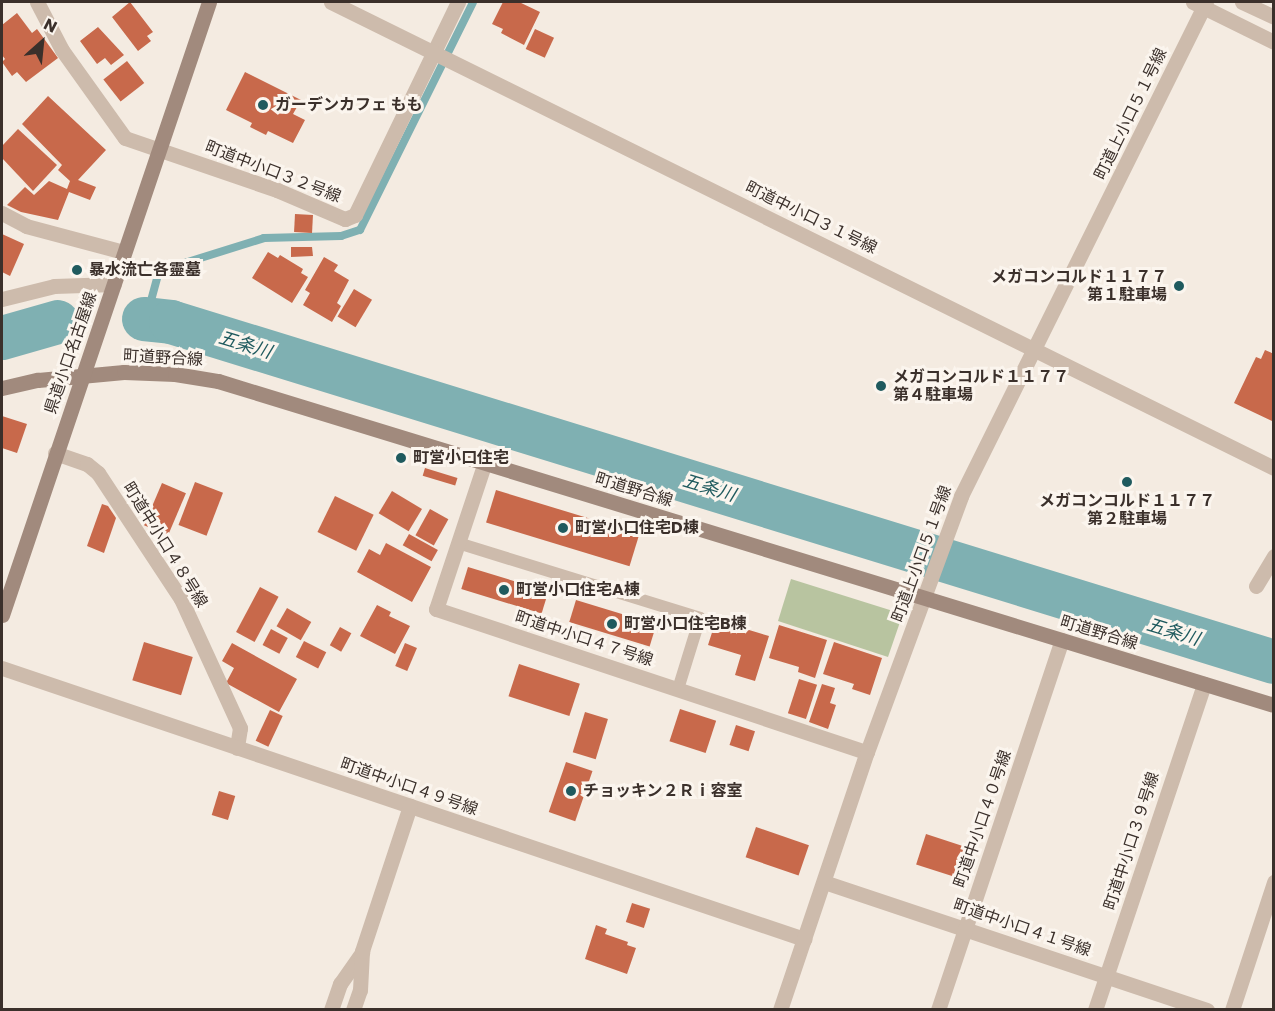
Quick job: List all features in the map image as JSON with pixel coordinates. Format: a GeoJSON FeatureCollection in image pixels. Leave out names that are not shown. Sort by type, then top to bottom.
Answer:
{"type":"FeatureCollection","features":[{"type":"Feature","properties":{"kind":"street","name":"町道中小口３２号線"},"geometry":{"type":"LineString","coordinates":[[37,2],[62,50],[125,138],[277,190],[345,219],[355,215],[458,2]]}},
{"type":"Feature","properties":{"kind":"street","name":"県道小口名古屋線"},"geometry":{"type":"LineString","coordinates":[[2,615],[208,2]]}},
{"type":"Feature","properties":{"kind":"street","name":"町道中小口３１号線"},"geometry":{"type":"LineString","coordinates":[[331,2],[1274,468]]}},
{"type":"Feature","properties":{"kind":"street"},"geometry":{"type":"LineString","coordinates":[[1242,2],[1274,17]]}},
{"type":"Feature","properties":{"kind":"street"},"geometry":{"type":"LineString","coordinates":[[1201,3],[1274,42]]}},
{"type":"Feature","properties":{"kind":"street","name":"町道上小口５１号線"},"geometry":{"type":"LineString","coordinates":[[780,1010],[867,752],[961,496],[1035,349],[1201,3]]}},
{"type":"Feature","properties":{"kind":"street"},"geometry":{"type":"LineString","coordinates":[[2,213],[26,226],[124,252]]}},
{"type":"Feature","properties":{"kind":"street"},"geometry":{"type":"LineString","coordinates":[[2,299],[54,286],[114,284]]}},
{"type":"Feature","properties":{"kind":"street","name":"町道野合線"},"geometry":{"type":"LineString","coordinates":[[2,388],[82,376],[153,372],[211,379],[927,593],[1062,640],[1274,705]]}},
{"type":"Feature","properties":{"kind":"street","name":"町道中小口４８号線"},"geometry":{"type":"LineString","coordinates":[[55,453],[87,464],[98,473],[181,599],[240,728],[237,748]]}},
{"type":"Feature","properties":{"kind":"street","name":"町道中小口４７号線"},"geometry":{"type":"LineString","coordinates":[[485,462],[436,609],[867,752]]}},
{"type":"Feature","properties":{"kind":"street"},"geometry":{"type":"LineString","coordinates":[[1257,586],[1274,556]]}},
{"type":"Feature","properties":{"kind":"street","name":"町道中小口４０号線"},"geometry":{"type":"LineString","coordinates":[[938,1010],[1062,640]]}},
{"type":"Feature","properties":{"kind":"street","name":"町道中小口４９号線"},"geometry":{"type":"LineString","coordinates":[[2,668],[804,939]]}},
{"type":"Feature","properties":{"kind":"street","name":"町道中小口３９号線"},"geometry":{"type":"LineString","coordinates":[[1095,1010],[1203,684]]}},
{"type":"Feature","properties":{"kind":"street"},"geometry":{"type":"LineString","coordinates":[[331,1010],[340,984],[362,951],[410,806]]}},
{"type":"Feature","properties":{"kind":"street","name":"町道中小口４１号線"},"geometry":{"type":"LineString","coordinates":[[824,882],[965,927],[1207,1010]]}},
{"type":"Feature","properties":{"kind":"street"},"geometry":{"type":"LineString","coordinates":[[1232,1010],[1274,882]]}},
{"type":"Feature","properties":{"kind":"street"},"geometry":{"type":"LineString","coordinates":[[353,1010],[360,990],[362,951]]}},
{"type":"Feature","properties":{"kind":"lane"},"geometry":{"type":"LineString","coordinates":[[458,543],[700,618],[678,689]]}},
{"type":"Feature","properties":{"kind":"green space"},"geometry":{"type":"Polygon","coordinates":[[[791,579],[893,611],[900,622],[888,657],[778,621],[791,579]]]}},
{"type":"Feature","properties":{"kind":"building"},"geometry":{"type":"Polygon","coordinates":[[[130,2],[153,32],[147,36],[151,41],[138,51],[112,17],[130,2]]]}},
{"type":"Feature","properties":{"kind":"building"},"geometry":{"type":"Polygon","coordinates":[[[503,2],[519,2],[540,12],[524,45],[501,33],[503,29],[492,24],[503,2]]]}},
{"type":"Feature","properties":{"kind":"building"},"geometry":{"type":"Polygon","coordinates":[[[17,13],[32,33],[37,29],[58,58],[26,82],[17,72],[12,76],[2,62],[5,59],[2,55],[2,25],[17,13]]]}},
{"type":"Feature","properties":{"kind":"building"},"geometry":{"type":"Polygon","coordinates":[[[98,27],[124,55],[111,65],[105,58],[97,64],[80,41],[98,27]]]}},
{"type":"Feature","properties":{"kind":"building"},"geometry":{"type":"Polygon","coordinates":[[[535,29],[554,38],[545,58],[526,49],[535,29]]]}},
{"type":"Feature","properties":{"kind":"building"},"geometry":{"type":"Polygon","coordinates":[[[127,61],[144,83],[121,102],[103,79],[127,61]]]}},
{"type":"Feature","properties":{"kind":"building","name":"ガーデンカフェ もも"},"geometry":{"type":"Polygon","coordinates":[[[245,72],[301,100],[293,114],[305,120],[293,143],[268,131],[266,135],[250,127],[252,123],[226,110],[245,72]]]}},
{"type":"Feature","properties":{"kind":"building"},"geometry":{"type":"Polygon","coordinates":[[[48,96],[106,150],[78,180],[96,187],[90,200],[69,192],[58,220],[21,212],[7,205],[25,187],[34,195],[49,181],[67,189],[70,181],[58,170],[62,165],[22,124],[48,96]]]}},
{"type":"Feature","properties":{"kind":"building"},"geometry":{"type":"Polygon","coordinates":[[[18,129],[57,165],[33,191],[2,158],[2,146],[18,129]]]}},
{"type":"Feature","properties":{"kind":"building"},"geometry":{"type":"Polygon","coordinates":[[[295,214],[313,215],[312,233],[294,232],[295,214]]]}},
{"type":"Feature","properties":{"kind":"building"},"geometry":{"type":"Polygon","coordinates":[[[2,234],[24,244],[10,276],[2,272],[2,234]]]}},
{"type":"Feature","properties":{"kind":"building"},"geometry":{"type":"Polygon","coordinates":[[[291,247],[312,247],[313,256],[291,257],[291,247]]]}},
{"type":"Feature","properties":{"kind":"building"},"geometry":{"type":"Polygon","coordinates":[[[268,252],[278,258],[280,255],[303,269],[301,273],[308,277],[292,303],[252,278],[268,252]]]}},
{"type":"Feature","properties":{"kind":"building"},"geometry":{"type":"Polygon","coordinates":[[[324,257],[338,265],[334,271],[349,280],[337,303],[341,306],[332,322],[303,305],[310,293],[305,290],[324,257]]]}},
{"type":"Feature","properties":{"kind":"building"},"geometry":{"type":"Polygon","coordinates":[[[354,289],[372,300],[356,327],[338,316],[354,289]]]}},
{"type":"Feature","properties":{"kind":"building"},"geometry":{"type":"Polygon","coordinates":[[[1265,350],[1274,354],[1274,422],[1234,403],[1256,357],[1261,359],[1265,350]]]}},
{"type":"Feature","properties":{"kind":"building"},"geometry":{"type":"Polygon","coordinates":[[[2,416],[27,424],[17,453],[2,448],[2,416]]]}},
{"type":"Feature","properties":{"kind":"building"},"geometry":{"type":"Polygon","coordinates":[[[425,468],[458,478],[455,486],[423,476],[425,468]]]}},
{"type":"Feature","properties":{"kind":"building"},"geometry":{"type":"Polygon","coordinates":[[[195,482],[223,493],[207,536],[179,525],[195,482]]]}},
{"type":"Feature","properties":{"kind":"building"},"geometry":{"type":"Polygon","coordinates":[[[162,483],[186,493],[168,536],[144,525],[162,483]]]}},
{"type":"Feature","properties":{"kind":"building","name":"町営小口住宅D棟"},"geometry":{"type":"Polygon","coordinates":[[[496,490],[639,534],[630,566],[486,523],[496,490]]]}},
{"type":"Feature","properties":{"kind":"building"},"geometry":{"type":"Polygon","coordinates":[[[392,491],[422,509],[409,531],[379,513],[392,491]]]}},
{"type":"Feature","properties":{"kind":"building"},"geometry":{"type":"Polygon","coordinates":[[[335,496],[374,515],[356,551],[317,532],[335,496]]]}},
{"type":"Feature","properties":{"kind":"building"},"geometry":{"type":"Polygon","coordinates":[[[102,504],[108,506],[116,518],[104,553],[87,546],[102,504]]]}},
{"type":"Feature","properties":{"kind":"building"},"geometry":{"type":"Polygon","coordinates":[[[430,509],[448,519],[434,545],[415,535],[430,509]]]}},
{"type":"Feature","properties":{"kind":"building"},"geometry":{"type":"Polygon","coordinates":[[[409,534],[438,550],[432,561],[403,545],[409,534]]]}},
{"type":"Feature","properties":{"kind":"building"},"geometry":{"type":"Polygon","coordinates":[[[386,543],[431,567],[412,602],[357,572],[369,549],[380,555],[386,543]]]}},
{"type":"Feature","properties":{"kind":"building","name":"町営小口住宅A棟"},"geometry":{"type":"Polygon","coordinates":[[[468,567],[548,592],[542,614],[461,589],[468,567]]]}},
{"type":"Feature","properties":{"kind":"building"},"geometry":{"type":"Polygon","coordinates":[[[260,587],[279,597],[255,642],[236,632],[260,587]]]}},
{"type":"Feature","properties":{"kind":"building","name":"町営小口住宅B棟"},"geometry":{"type":"Polygon","coordinates":[[[576,600],[656,625],[650,647],[569,622],[576,600]]]}},
{"type":"Feature","properties":{"kind":"building"},"geometry":{"type":"Polygon","coordinates":[[[377,605],[391,612],[389,616],[410,626],[395,654],[360,636],[377,605]]]}},
{"type":"Feature","properties":{"kind":"building"},"geometry":{"type":"Polygon","coordinates":[[[287,608],[311,622],[301,640],[276,626],[287,608]]]}},
{"type":"Feature","properties":{"kind":"building"},"geometry":{"type":"Polygon","coordinates":[[[716,620],[769,636],[755,681],[735,675],[741,655],[708,645],[716,620]]]}},
{"type":"Feature","properties":{"kind":"building"},"geometry":{"type":"Polygon","coordinates":[[[779,625],[827,640],[815,678],[798,672],[799,667],[769,658],[779,625]]]}},
{"type":"Feature","properties":{"kind":"building"},"geometry":{"type":"Polygon","coordinates":[[[340,627],[351,633],[341,652],[330,645],[340,627]]]}},
{"type":"Feature","properties":{"kind":"building"},"geometry":{"type":"Polygon","coordinates":[[[271,629],[288,638],[279,654],[263,645],[271,629]]]}},
{"type":"Feature","properties":{"kind":"building"},"geometry":{"type":"Polygon","coordinates":[[[304,641],[326,652],[318,668],[296,657],[304,641]]]}},
{"type":"Feature","properties":{"kind":"building"},"geometry":{"type":"Polygon","coordinates":[[[144,642],[193,657],[181,695],[132,680],[144,642]]]}},
{"type":"Feature","properties":{"kind":"building"},"geometry":{"type":"Polygon","coordinates":[[[834,642],[882,658],[870,695],[852,689],[854,684],[823,674],[834,642]]]}},
{"type":"Feature","properties":{"kind":"building"},"geometry":{"type":"Polygon","coordinates":[[[232,643],[297,679],[279,712],[226,683],[234,668],[222,661],[232,643]]]}},
{"type":"Feature","properties":{"kind":"building"},"geometry":{"type":"Polygon","coordinates":[[[405,643],[417,648],[407,671],[395,666],[405,643]]]}},
{"type":"Feature","properties":{"kind":"building"},"geometry":{"type":"Polygon","coordinates":[[[519,664],[580,684],[569,716],[508,696],[519,664]]]}},
{"type":"Feature","properties":{"kind":"building"},"geometry":{"type":"Polygon","coordinates":[[[799,679],[817,685],[806,719],[788,713],[799,679]]]}},
{"type":"Feature","properties":{"kind":"building"},"geometry":{"type":"Polygon","coordinates":[[[822,684],[835,688],[830,703],[836,705],[828,729],[809,722],[822,684]]]}},
{"type":"Feature","properties":{"kind":"building"},"geometry":{"type":"Polygon","coordinates":[[[680,709],[716,721],[706,753],[669,741],[680,709]]]}},
{"type":"Feature","properties":{"kind":"building"},"geometry":{"type":"Polygon","coordinates":[[[270,710],[283,716],[268,747],[256,741],[270,710]]]}},
{"type":"Feature","properties":{"kind":"building"},"geometry":{"type":"Polygon","coordinates":[[[585,712],[608,719],[596,759],[573,752],[585,712]]]}},
{"type":"Feature","properties":{"kind":"building"},"geometry":{"type":"Polygon","coordinates":[[[736,725],[755,731],[749,751],[730,745],[736,725]]]}},
{"type":"Feature","properties":{"kind":"building","name":"チョッキン２Ｒｉ容室"},"geometry":{"type":"Polygon","coordinates":[[[566,762],[592,771],[575,821],[549,812],[566,762]]]}},
{"type":"Feature","properties":{"kind":"building"},"geometry":{"type":"Polygon","coordinates":[[[219,791],[235,796],[228,820],[212,815],[219,791]]]}},
{"type":"Feature","properties":{"kind":"building"},"geometry":{"type":"Polygon","coordinates":[[[756,827],[809,845],[799,875],[746,857],[756,827]]]}},
{"type":"Feature","properties":{"kind":"building"},"geometry":{"type":"Polygon","coordinates":[[[926,834],[965,847],[955,877],[916,864],[926,834]]]}},
{"type":"Feature","properties":{"kind":"building"},"geometry":{"type":"Polygon","coordinates":[[[632,903],[650,909],[644,928],[626,922],[632,903]]]}},
{"type":"Feature","properties":{"kind":"building"},"geometry":{"type":"Polygon","coordinates":[[[596,925],[607,929],[605,934],[628,942],[627,945],[636,948],[627,974],[585,959],[596,925]]]}},
{"type":"Feature","properties":{"kind":"waterway"},"geometry":{"type":"LineString","coordinates":[[146,319],[159,271],[264,238],[341,236],[360,230],[473,2]]}},
{"type":"Feature","properties":{"kind":"waterway","name":"五条川"},"geometry":{"type":"LineString","coordinates":[[144,319],[171,322],[1274,662]]}},
{"type":"Feature","properties":{"kind":"waterway","name":"五条川"},"geometry":{"type":"LineString","coordinates":[[2,338],[58,322]]}},
{"type":"Feature","properties":{"kind":"place","name":"ガーデンカフェ もも"},"geometry":{"type":"Point","coordinates":[263,105]}},
{"type":"Feature","properties":{"kind":"place","name":"暴水流亡各靈墓"},"geometry":{"type":"Point","coordinates":[77,270]}},
{"type":"Feature","properties":{"kind":"place","name":"メガコンコルド１１７７ 第１駐車場"},"geometry":{"type":"Point","coordinates":[1179,286]}},
{"type":"Feature","properties":{"kind":"place","name":"メガコンコルド１１７７ 第４駐車場"},"geometry":{"type":"Point","coordinates":[881,386]}},
{"type":"Feature","properties":{"kind":"place","name":"町営小口住宅"},"geometry":{"type":"Point","coordinates":[401,458]}},
{"type":"Feature","properties":{"kind":"place","name":"メガコンコルド１１７７ 第２駐車場"},"geometry":{"type":"Point","coordinates":[1127,482]}},
{"type":"Feature","properties":{"kind":"place","name":"町営小口住宅D棟"},"geometry":{"type":"Point","coordinates":[563,528]}},
{"type":"Feature","properties":{"kind":"place","name":"町営小口住宅A棟"},"geometry":{"type":"Point","coordinates":[504,590]}},
{"type":"Feature","properties":{"kind":"place","name":"町営小口住宅B棟"},"geometry":{"type":"Point","coordinates":[612,624]}},
{"type":"Feature","properties":{"kind":"place","name":"チョッキン２Ｒｉ容室"},"geometry":{"type":"Point","coordinates":[571,791]}}]}
